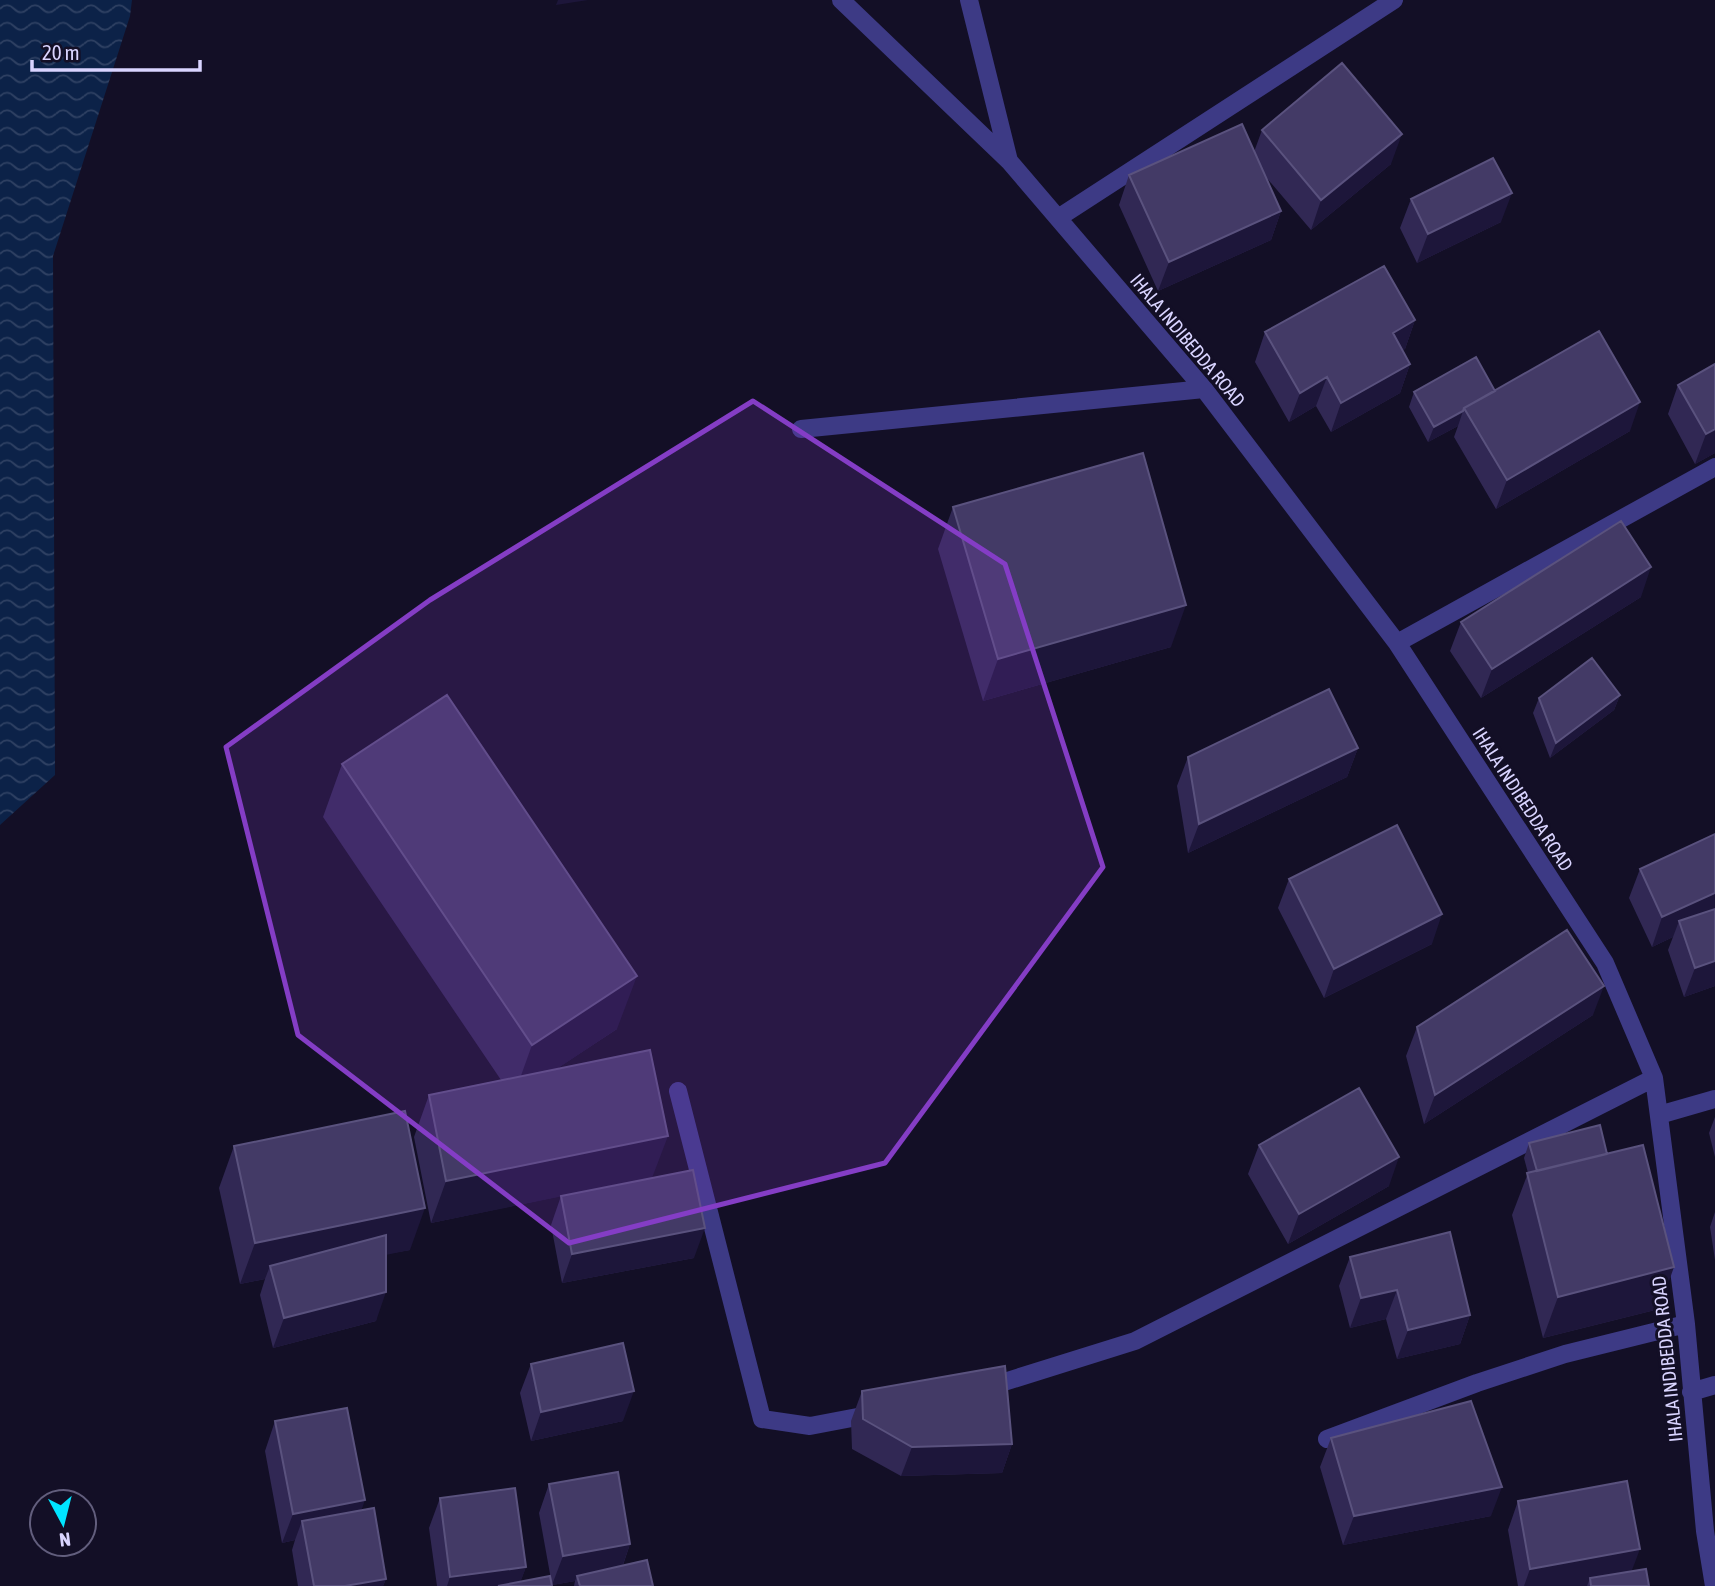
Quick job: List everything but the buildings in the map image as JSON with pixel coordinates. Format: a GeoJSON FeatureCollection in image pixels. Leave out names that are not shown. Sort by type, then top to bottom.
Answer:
{"type":"FeatureCollection","features":[{"type":"Feature","properties":{"kind":"street","name":"IHALA INDIBEDDA ROAD"},"geometry":{"type":"LineString","coordinates":[[841,0],[1009,161],[1204,389],[1397,643],[1605,962],[1654,1078],[1686,1324],[1705,1531],[1714,1586]]}},
{"type":"Feature","properties":{"kind":"street","name":"IHALA INDIBEDDA ROAD"},"geometry":{"type":"LineString","coordinates":[[969,0],[1009,161]]}},
{"type":"Feature","properties":{"kind":"street"},"geometry":{"type":"LineString","coordinates":[[1058,218],[1394,0]]}},
{"type":"Feature","properties":{"kind":"street"},"geometry":{"type":"LineString","coordinates":[[801,429],[1204,389]]}},
{"type":"Feature","properties":{"kind":"street"},"geometry":{"type":"LineString","coordinates":[[1397,643],[1715,467]]}},
{"type":"Feature","properties":{"kind":"street"},"geometry":{"type":"LineString","coordinates":[[971,1391],[998,1385],[1135,1341],[1654,1078]]}},
{"type":"Feature","properties":{"kind":"street"},"geometry":{"type":"LineString","coordinates":[[678,1091],[762,1419],[810,1426],[889,1410]]}},
{"type":"Feature","properties":{"kind":"street"},"geometry":{"type":"LineString","coordinates":[[1659,1115],[1715,1099]]}},
{"type":"Feature","properties":{"kind":"street"},"geometry":{"type":"LineString","coordinates":[[1327,1439],[1564,1354],[1686,1324]]}},
{"type":"Feature","properties":{"kind":"street"},"geometry":{"type":"LineString","coordinates":[[1691,1392],[1715,1385]]}},
{"type":"Feature","properties":{"kind":"highlighted area"},"geometry":{"type":"Polygon","coordinates":[[[753,401],[1005,564],[1103,867],[885,1163],[569,1243],[298,1035],[226,747],[430,600],[753,401]]]}},
{"type":"Feature","properties":{"kind":"water"},"geometry":{"type":"Polygon","coordinates":[[[0,0],[132,0],[130,16],[53,256],[55,775],[0,825],[0,0]]]}}]}
